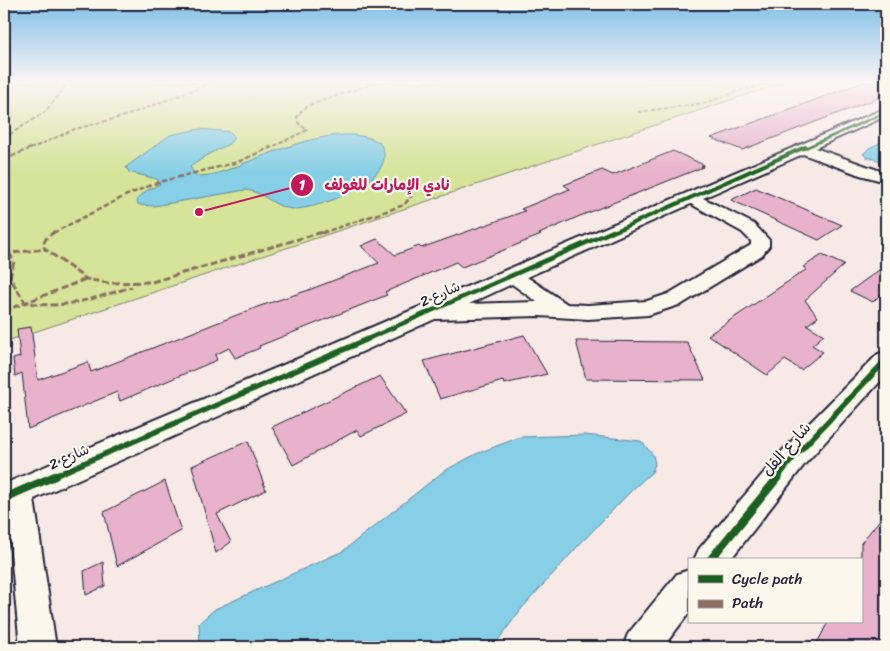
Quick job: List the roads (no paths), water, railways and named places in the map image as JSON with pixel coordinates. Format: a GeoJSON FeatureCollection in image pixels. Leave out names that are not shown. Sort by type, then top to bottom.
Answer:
{"type":"FeatureCollection","features":[{"type":"Feature","properties":{"kind":"street","name":"شارع 2"},"geometry":{"type":"LineString","coordinates":[[11,495],[885,112]]}},
{"type":"Feature","properties":{"kind":"street"},"geometry":{"type":"LineString","coordinates":[[801,148],[886,178]]}},
{"type":"Feature","properties":{"kind":"street"},"geometry":{"type":"LineString","coordinates":[[414,318],[489,309],[632,310],[663,304],[756,251],[760,246],[760,240],[756,234],[748,228],[689,197]]}},
{"type":"Feature","properties":{"kind":"street"},"geometry":{"type":"LineString","coordinates":[[511,275],[565,311]]}},
{"type":"Feature","properties":{"kind":"street","name":"شارع الفل"},"geometry":{"type":"LineString","coordinates":[[712,558],[794,457],[886,360]]}},
{"type":"Feature","properties":{"kind":"street"},"geometry":{"type":"LineString","coordinates":[[11,495],[38,647]]}},
{"type":"Feature","properties":{"kind":"street"},"geometry":{"type":"LineString","coordinates":[[641,647],[688,587]]}},
{"type":"Feature","properties":{"kind":"water"},"geometry":{"type":"Polygon","coordinates":[[[200,129],[230,132],[233,135],[233,139],[229,144],[209,154],[190,167],[196,176],[221,172],[293,145],[330,136],[348,135],[364,137],[379,142],[384,155],[381,168],[371,179],[339,197],[306,208],[287,208],[258,193],[245,190],[154,206],[137,203],[137,199],[146,191],[160,184],[157,179],[129,172],[126,167],[170,135],[200,129]]]}},
{"type":"Feature","properties":{"kind":"water"},"geometry":{"type":"Polygon","coordinates":[[[886,140],[886,162],[866,157],[863,154],[869,148],[886,140]]]}},
{"type":"Feature","properties":{"kind":"water"},"geometry":{"type":"Polygon","coordinates":[[[585,435],[641,441],[653,455],[655,464],[652,472],[579,545],[522,608],[493,647],[200,647],[199,623],[215,609],[343,551],[444,471],[476,454],[520,437],[585,435]]]}},
{"type":"Feature","properties":{"kind":"place","name":"نادي الإمارات للغولف"},"geometry":{"type":"Point","coordinates":[199,212]}}]}
